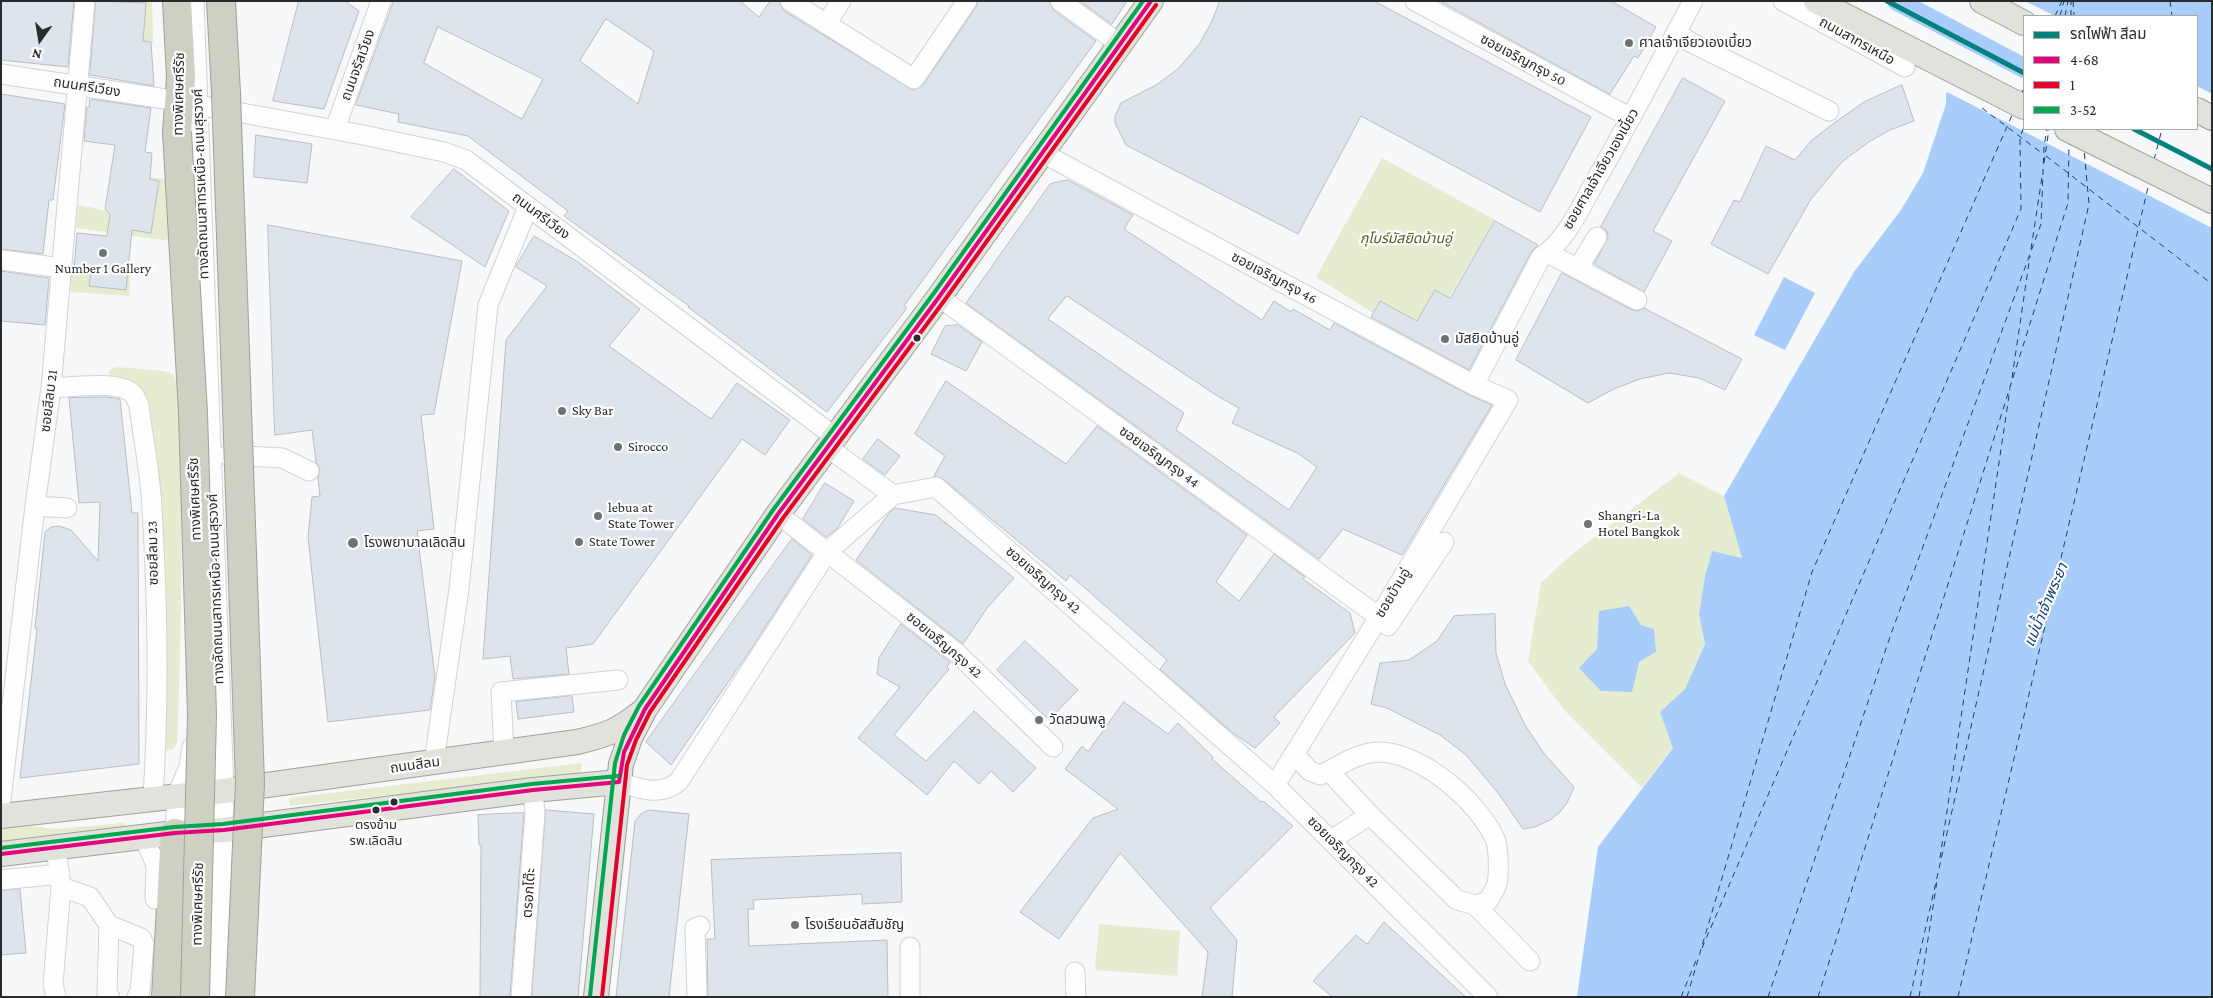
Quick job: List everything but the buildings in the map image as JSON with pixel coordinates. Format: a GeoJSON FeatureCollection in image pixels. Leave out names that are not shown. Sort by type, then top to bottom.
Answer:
{"type":"FeatureCollection","features":[{"type":"Feature","properties":{"kind":"highway","name":"ทางพิเศษศรีรัช"},"geometry":{"type":"LineString","coordinates":[[177,1],[181,77],[177,132],[193,413],[202,715],[195,997]]}},
{"type":"Feature","properties":{"kind":"highway"},"geometry":{"type":"LineString","coordinates":[[221,1],[250,783],[240,997]]}},
{"type":"Feature","properties":{"kind":"highway"},"geometry":{"type":"LineString","coordinates":[[166,997],[175,833]]}},
{"type":"Feature","properties":{"kind":"main road"},"geometry":{"type":"LineString","coordinates":[[596,997],[619,782],[624,752],[645,709],[778,514],[938,297],[1151,1]]}},
{"type":"Feature","properties":{"kind":"main road"},"geometry":{"type":"LineString","coordinates":[[1816,1],[2023,106]]}},
{"type":"Feature","properties":{"kind":"main road"},"geometry":{"type":"LineString","coordinates":[[1982,1],[2023,22]]}},
{"type":"Feature","properties":{"kind":"main road"},"geometry":{"type":"LineString","coordinates":[[2198,111],[2212,118]]}},
{"type":"Feature","properties":{"kind":"main road"},"geometry":{"type":"LineString","coordinates":[[2069,130],[2212,201]]}},
{"type":"Feature","properties":{"kind":"main road","name":"ถนนสีลม"},"geometry":{"type":"LineString","coordinates":[[1,816],[224,790],[577,742],[606,735],[624,726],[645,709]]}},
{"type":"Feature","properties":{"kind":"main road"},"geometry":{"type":"LineString","coordinates":[[606,735],[615,739],[621,745],[624,752]]}},
{"type":"Feature","properties":{"kind":"main road"},"geometry":{"type":"LineString","coordinates":[[1,854],[175,833],[224,830],[533,790],[619,782]]}},
{"type":"Feature","properties":{"kind":"street","name":"ซอยสีลม 21"},"geometry":{"type":"LineString","coordinates":[[1,800],[27,635],[35,506],[51,388],[85,1]]}},
{"type":"Feature","properties":{"kind":"street","name":"ทางลัดถนนสาทรเหนือ-ถนนสุรวงศ์"},"geometry":{"type":"LineString","coordinates":[[167,1],[188,438],[194,718],[190,767],[177,795]]}},
{"type":"Feature","properties":{"kind":"street","name":"ทางลัดถนนสาทรเหนือ-ถนนสุรวงศ์"},"geometry":{"type":"LineString","coordinates":[[194,1],[224,790],[218,997]]}},
{"type":"Feature","properties":{"kind":"street"},"geometry":{"type":"LineString","coordinates":[[790,1],[914,80],[967,1]]}},
{"type":"Feature","properties":{"kind":"street"},"geometry":{"type":"LineString","coordinates":[[826,24],[841,1]]}},
{"type":"Feature","properties":{"kind":"street"},"geometry":{"type":"LineString","coordinates":[[1060,1],[1120,44]]}},
{"type":"Feature","properties":{"kind":"street","name":"ซอยเจริญกรุง 50"},"geometry":{"type":"LineString","coordinates":[[1415,1],[1631,118]]}},
{"type":"Feature","properties":{"kind":"street","name":"ซอยศาลเจ้าเจียวเองเบี้ยว"},"geometry":{"type":"LineString","coordinates":[[1474,385],[1541,257],[1548,253],[1566,231],[1631,118],[1684,38],[1693,1]]}},
{"type":"Feature","properties":{"kind":"street","name":"ถนนสาทรเหนือ"},"geometry":{"type":"LineString","coordinates":[[1783,1],[1905,67]]}},
{"type":"Feature","properties":{"kind":"street","name":"ถนนจรัสเวียง"},"geometry":{"type":"LineString","coordinates":[[335,130],[377,3]]}},
{"type":"Feature","properties":{"kind":"street"},"geometry":{"type":"LineString","coordinates":[[1684,38],[1711,38],[1826,94],[1829,111],[1684,38]]}},
{"type":"Feature","properties":{"kind":"street","name":"ถนนศรีเวียง"},"geometry":{"type":"LineString","coordinates":[[1,74],[172,100]]}},
{"type":"Feature","properties":{"kind":"street","name":"ถนนศรีเวียง"},"geometry":{"type":"LineString","coordinates":[[198,105],[444,152],[466,160],[664,307],[831,442],[893,495]]}},
{"type":"Feature","properties":{"kind":"street","name":"ซอยเจริญกรุง 46"},"geometry":{"type":"LineString","coordinates":[[1041,152],[1143,209],[1474,385],[1508,400]]}},
{"type":"Feature","properties":{"kind":"street"},"geometry":{"type":"LineString","coordinates":[[434,762],[459,589],[488,305],[528,207]]}},
{"type":"Feature","properties":{"kind":"street"},"geometry":{"type":"LineString","coordinates":[[1580,270],[1582,260],[1597,237]]}},
{"type":"Feature","properties":{"kind":"street"},"geometry":{"type":"LineString","coordinates":[[1548,253],[1637,300]]}},
{"type":"Feature","properties":{"kind":"street"},"geometry":{"type":"LineString","coordinates":[[1,260],[62,268]]}},
{"type":"Feature","properties":{"kind":"street","name":"ซอยเจริญกรุง 44"},"geometry":{"type":"LineString","coordinates":[[938,297],[1379,617]]}},
{"type":"Feature","properties":{"kind":"street","name":"ซอยสีลม 23"},"geometry":{"type":"LineString","coordinates":[[51,388],[109,386],[123,388],[133,394],[139,405],[146,509],[148,643],[155,759],[152,798]]}},
{"type":"Feature","properties":{"kind":"street","name":"ซอยบ้านอู่"},"geometry":{"type":"LineString","coordinates":[[1275,785],[1379,617],[1508,400]]}},
{"type":"Feature","properties":{"kind":"street"},"geometry":{"type":"LineString","coordinates":[[211,455],[282,458],[309,471]]}},
{"type":"Feature","properties":{"kind":"street","name":"ซอยเจริญกรุง 42"},"geometry":{"type":"LineString","coordinates":[[619,782],[638,788],[663,791],[673,786],[679,780],[828,552],[893,495],[933,486],[940,489],[1275,785],[1488,997]]}},
{"type":"Feature","properties":{"kind":"street"},"geometry":{"type":"LineString","coordinates":[[35,506],[67,508]]}},
{"type":"Feature","properties":{"kind":"street","name":"ซอยเจรืญกรุง 42"},"geometry":{"type":"LineString","coordinates":[[778,514],[958,654],[1052,747]]}},
{"type":"Feature","properties":{"kind":"street"},"geometry":{"type":"LineString","coordinates":[[1357,652],[1361,657],[1368,655],[1444,542]]}},
{"type":"Feature","properties":{"kind":"street"},"geometry":{"type":"LineString","coordinates":[[191,576],[216,574]]}},
{"type":"Feature","properties":{"kind":"street"},"geometry":{"type":"LineString","coordinates":[[504,752],[501,692],[618,680]]}},
{"type":"Feature","properties":{"kind":"street"},"geometry":{"type":"LineString","coordinates":[[1294,754],[1310,771],[1320,775],[1358,755],[1381,752],[1411,760],[1442,778],[1476,810],[1496,840],[1496,886],[1488,901],[1475,905]]}},
{"type":"Feature","properties":{"kind":"street"},"geometry":{"type":"LineString","coordinates":[[1329,771],[1370,815],[1457,900],[1475,905],[1530,962]]}},
{"type":"Feature","properties":{"kind":"street","name":"ตรอกโต๊ะ"},"geometry":{"type":"LineString","coordinates":[[521,997],[535,813],[533,790]]}},
{"type":"Feature","properties":{"kind":"street"},"geometry":{"type":"LineString","coordinates":[[175,833],[177,795]]}},
{"type":"Feature","properties":{"kind":"street"},"geometry":{"type":"LineString","coordinates":[[1331,840],[1370,815]]}},
{"type":"Feature","properties":{"kind":"street"},"geometry":{"type":"LineString","coordinates":[[144,837],[156,865],[155,899]]}},
{"type":"Feature","properties":{"kind":"street"},"geometry":{"type":"LineString","coordinates":[[56,848],[61,880],[53,984],[56,997]]}},
{"type":"Feature","properties":{"kind":"street"},"geometry":{"type":"LineString","coordinates":[[1,880],[61,880],[90,897],[109,925],[141,938],[144,944],[140,992],[137,997]]}},
{"type":"Feature","properties":{"kind":"street"},"geometry":{"type":"LineString","coordinates":[[109,925],[107,994],[110,997]]}},
{"type":"Feature","properties":{"kind":"street"},"geometry":{"type":"LineString","coordinates":[[697,997],[695,928],[700,926]]}},
{"type":"Feature","properties":{"kind":"street"},"geometry":{"type":"LineString","coordinates":[[910,948],[910,997]]}},
{"type":"Feature","properties":{"kind":"street"},"geometry":{"type":"LineString","coordinates":[[1075,972],[1076,997]]}},
{"type":"Feature","properties":{"kind":"green space"},"geometry":{"type":"Polygon","coordinates":[[[135,1],[152,1],[153,43],[134,42],[135,1]]]}},
{"type":"Feature","properties":{"kind":"green space","name":"กุโบร์มัสยิดบ้านอู่"},"geometry":{"type":"Polygon","coordinates":[[[1382,158],[1495,220],[1449,297],[1435,290],[1417,321],[1380,301],[1373,313],[1316,277],[1382,158]]]}},
{"type":"Feature","properties":{"kind":"green space"},"geometry":{"type":"Polygon","coordinates":[[[151,177],[165,179],[170,241],[76,228],[78,205],[140,217],[151,177]]]}},
{"type":"Feature","properties":{"kind":"green space"},"geometry":{"type":"Polygon","coordinates":[[[72,261],[131,265],[129,296],[70,292],[72,261]]]}},
{"type":"Feature","properties":{"kind":"green space"},"geometry":{"type":"Polygon","coordinates":[[[116,367],[165,371],[174,375],[177,384],[182,563],[180,653],[177,743],[173,749],[166,751],[160,743],[159,477],[151,415],[146,395],[126,382],[109,378],[109,371],[116,367]]]}},
{"type":"Feature","properties":{"kind":"green space"},"geometry":{"type":"Polygon","coordinates":[[[1679,473],[1724,496],[1742,558],[1712,552],[1705,576],[1699,614],[1705,644],[1685,689],[1660,712],[1673,747],[1642,788],[1565,711],[1528,661],[1541,583],[1570,556],[1679,473]]]}},
{"type":"Feature","properties":{"kind":"green space"},"geometry":{"type":"Polygon","coordinates":[[[582,763],[580,774],[290,806],[289,798],[582,763]]]}},
{"type":"Feature","properties":{"kind":"green space"},"geometry":{"type":"Polygon","coordinates":[[[125,823],[126,830],[1,843],[1,829],[29,826],[56,829],[125,823]]]}},
{"type":"Feature","properties":{"kind":"green space"},"geometry":{"type":"Polygon","coordinates":[[[1099,924],[1180,931],[1177,976],[1095,970],[1099,924]]]}},
{"type":"Feature","properties":{"kind":"water","name":"แม่น้ำเจ้าพระยา"},"geometry":{"type":"Polygon","coordinates":[[[1992,1],[2212,1],[2212,994],[2210,997],[1577,997],[1598,847],[1673,748],[1660,712],[1685,689],[1705,644],[1699,614],[1705,576],[1712,551],[1742,558],[1724,496],[1854,272],[1901,210],[1923,173],[1946,104],[1946,94],[1992,1]]]}},
{"type":"Feature","properties":{"kind":"water"},"geometry":{"type":"Polygon","coordinates":[[[1784,277],[1815,293],[1785,350],[1754,335],[1784,277]]]}},
{"type":"Feature","properties":{"kind":"water"},"geometry":{"type":"Polygon","coordinates":[[[1629,606],[1641,625],[1654,629],[1656,652],[1639,662],[1632,692],[1601,691],[1579,668],[1597,649],[1599,611],[1629,606]]]}},
{"type":"Feature","properties":{"kind":"pier"},"geometry":{"type":"Polygon","coordinates":[[[1989,1],[2025,1],[2053,15],[2023,15],[2023,130],[2198,130],[2198,87],[2212,94],[2212,228],[1945,91],[1989,1]]]}},
{"type":"Feature","properties":{"kind":"waterway"},"geometry":{"type":"LineString","coordinates":[[1897,1],[2023,67]]}},
{"type":"Feature","properties":{"kind":"ferry route"},"geometry":{"type":"LineString","coordinates":[[2055,15],[2062,1]]}},
{"type":"Feature","properties":{"kind":"ferry route"},"geometry":{"type":"LineString","coordinates":[[2060,15],[2064,1]]}},
{"type":"Feature","properties":{"kind":"ferry route"},"geometry":{"type":"LineString","coordinates":[[2065,15],[2068,1]]}},
{"type":"Feature","properties":{"kind":"ferry route"},"geometry":{"type":"LineString","coordinates":[[2071,1],[2071,15]]}},
{"type":"Feature","properties":{"kind":"ferry route"},"geometry":{"type":"LineString","coordinates":[[2073,1],[2074,15]]}},
{"type":"Feature","properties":{"kind":"ferry route"},"geometry":{"type":"LineString","coordinates":[[2170,1],[2172,15]]}},
{"type":"Feature","properties":{"kind":"ferry route"},"geometry":{"type":"LineString","coordinates":[[1982,108],[2043,154]]}},
{"type":"Feature","properties":{"kind":"ferry route"},"geometry":{"type":"LineString","coordinates":[[1687,997],[1812,572],[2013,113]]}},
{"type":"Feature","properties":{"kind":"ferry route"},"geometry":{"type":"LineString","coordinates":[[1702,948],[2021,209],[2020,138],[2023,129]]}},
{"type":"Feature","properties":{"kind":"ferry route"},"geometry":{"type":"LineString","coordinates":[[1768,997],[1891,634],[2041,224],[2044,147],[2047,130]]}},
{"type":"Feature","properties":{"kind":"ferry route"},"geometry":{"type":"LineString","coordinates":[[2044,163],[2049,130]]}},
{"type":"Feature","properties":{"kind":"ferry route"},"geometry":{"type":"LineString","coordinates":[[2154,160],[2162,130]]}},
{"type":"Feature","properties":{"kind":"ferry route"},"geometry":{"type":"LineString","coordinates":[[1818,997],[2068,203],[2069,143]]}},
{"type":"Feature","properties":{"kind":"ferry route"},"geometry":{"type":"LineString","coordinates":[[1910,997],[2089,204],[2084,149]]}},
{"type":"Feature","properties":{"kind":"ferry route"},"geometry":{"type":"LineString","coordinates":[[2046,156],[2212,284]]}},
{"type":"Feature","properties":{"kind":"ferry route"},"geometry":{"type":"LineString","coordinates":[[2031,249],[2042,177]]}},
{"type":"Feature","properties":{"kind":"ferry route"},"geometry":{"type":"LineString","coordinates":[[1958,997],[2149,183]]}},
{"type":"Feature","properties":{"kind":"ferry route"},"geometry":{"type":"LineString","coordinates":[[2012,378],[2030,256]]}},
{"type":"Feature","properties":{"kind":"ferry route"},"geometry":{"type":"LineString","coordinates":[[1940,858],[2010,389]]}},
{"type":"Feature","properties":{"kind":"ferry route"},"geometry":{"type":"LineString","coordinates":[[1919,997],[1937,881]]}},
{"type":"Feature","properties":{"kind":"ferry route"},"geometry":{"type":"LineString","coordinates":[[1681,997],[1697,958]]}},
{"type":"Feature","properties":{"kind":"metro line","name":"สีลม"},"geometry":{"type":"LineString","coordinates":[[1887,1],[2023,72]]}},
{"type":"Feature","properties":{"kind":"metro line","name":"สีลม"},"geometry":{"type":"LineString","coordinates":[[2136,130],[2212,169]]}},
{"type":"Feature","properties":{"kind":"transit line","name":"3-52"},"geometry":{"type":"LineString","coordinates":[[590,996],[615,763],[624,735],[639,706],[773,510],[934,293],[1143,1]]}},
{"type":"Feature","properties":{"kind":"transit line","name":"4-68"},"geometry":{"type":"LineString","coordinates":[[1,854],[175,833],[224,830],[533,790],[619,782],[624,752],[645,709],[778,514],[939,297],[1151,1]]}},
{"type":"Feature","properties":{"kind":"transit line","name":"1"},"geometry":{"type":"LineString","coordinates":[[602,997],[627,765],[636,740],[650,712],[783,518],[944,301],[1156,5]]}},
{"type":"Feature","properties":{"kind":"transit line","name":"3-52"},"geometry":{"type":"LineString","coordinates":[[1,848],[174,827],[223,824],[532,784],[618,776]]}},
{"type":"Feature","properties":{"kind":"place","name":"ศาลเจ้าเจียวเองเบี้ยว"},"geometry":{"type":"Point","coordinates":[1629,43]}},
{"type":"Feature","properties":{"kind":"place","name":"Number 1 Gallery"},"geometry":{"type":"Point","coordinates":[103,253]}},
{"type":"Feature","properties":{"kind":"place","name":"มัสยิดบ้านอู่"},"geometry":{"type":"Point","coordinates":[1445,339]}},
{"type":"Feature","properties":{"kind":"place","name":"Sky Bar"},"geometry":{"type":"Point","coordinates":[562,411]}},
{"type":"Feature","properties":{"kind":"place","name":"Sirocco"},"geometry":{"type":"Point","coordinates":[618,447]}},
{"type":"Feature","properties":{"kind":"place","name":"lebua at State Tower"},"geometry":{"type":"Point","coordinates":[598,516]}},
{"type":"Feature","properties":{"kind":"place","name":"Shangri-La Hotel Bangkok"},"geometry":{"type":"Point","coordinates":[1588,524]}},
{"type":"Feature","properties":{"kind":"place","name":"State Tower"},"geometry":{"type":"Point","coordinates":[579,542]}},
{"type":"Feature","properties":{"kind":"place","name":"โรงพยาบาลเลิดสิน"},"geometry":{"type":"Point","coordinates":[353,543]}},
{"type":"Feature","properties":{"kind":"place","name":"วัดสวนพลู"},"geometry":{"type":"Point","coordinates":[1039,720]}},
{"type":"Feature","properties":{"kind":"place","name":"ตรงข้าม รพ.เลิดสิน"},"geometry":{"type":"Point","coordinates":[376,810]}},
{"type":"Feature","properties":{"kind":"place","name":"โรงเรียนอัสสัมชัญ"},"geometry":{"type":"Point","coordinates":[795,925]}}]}
